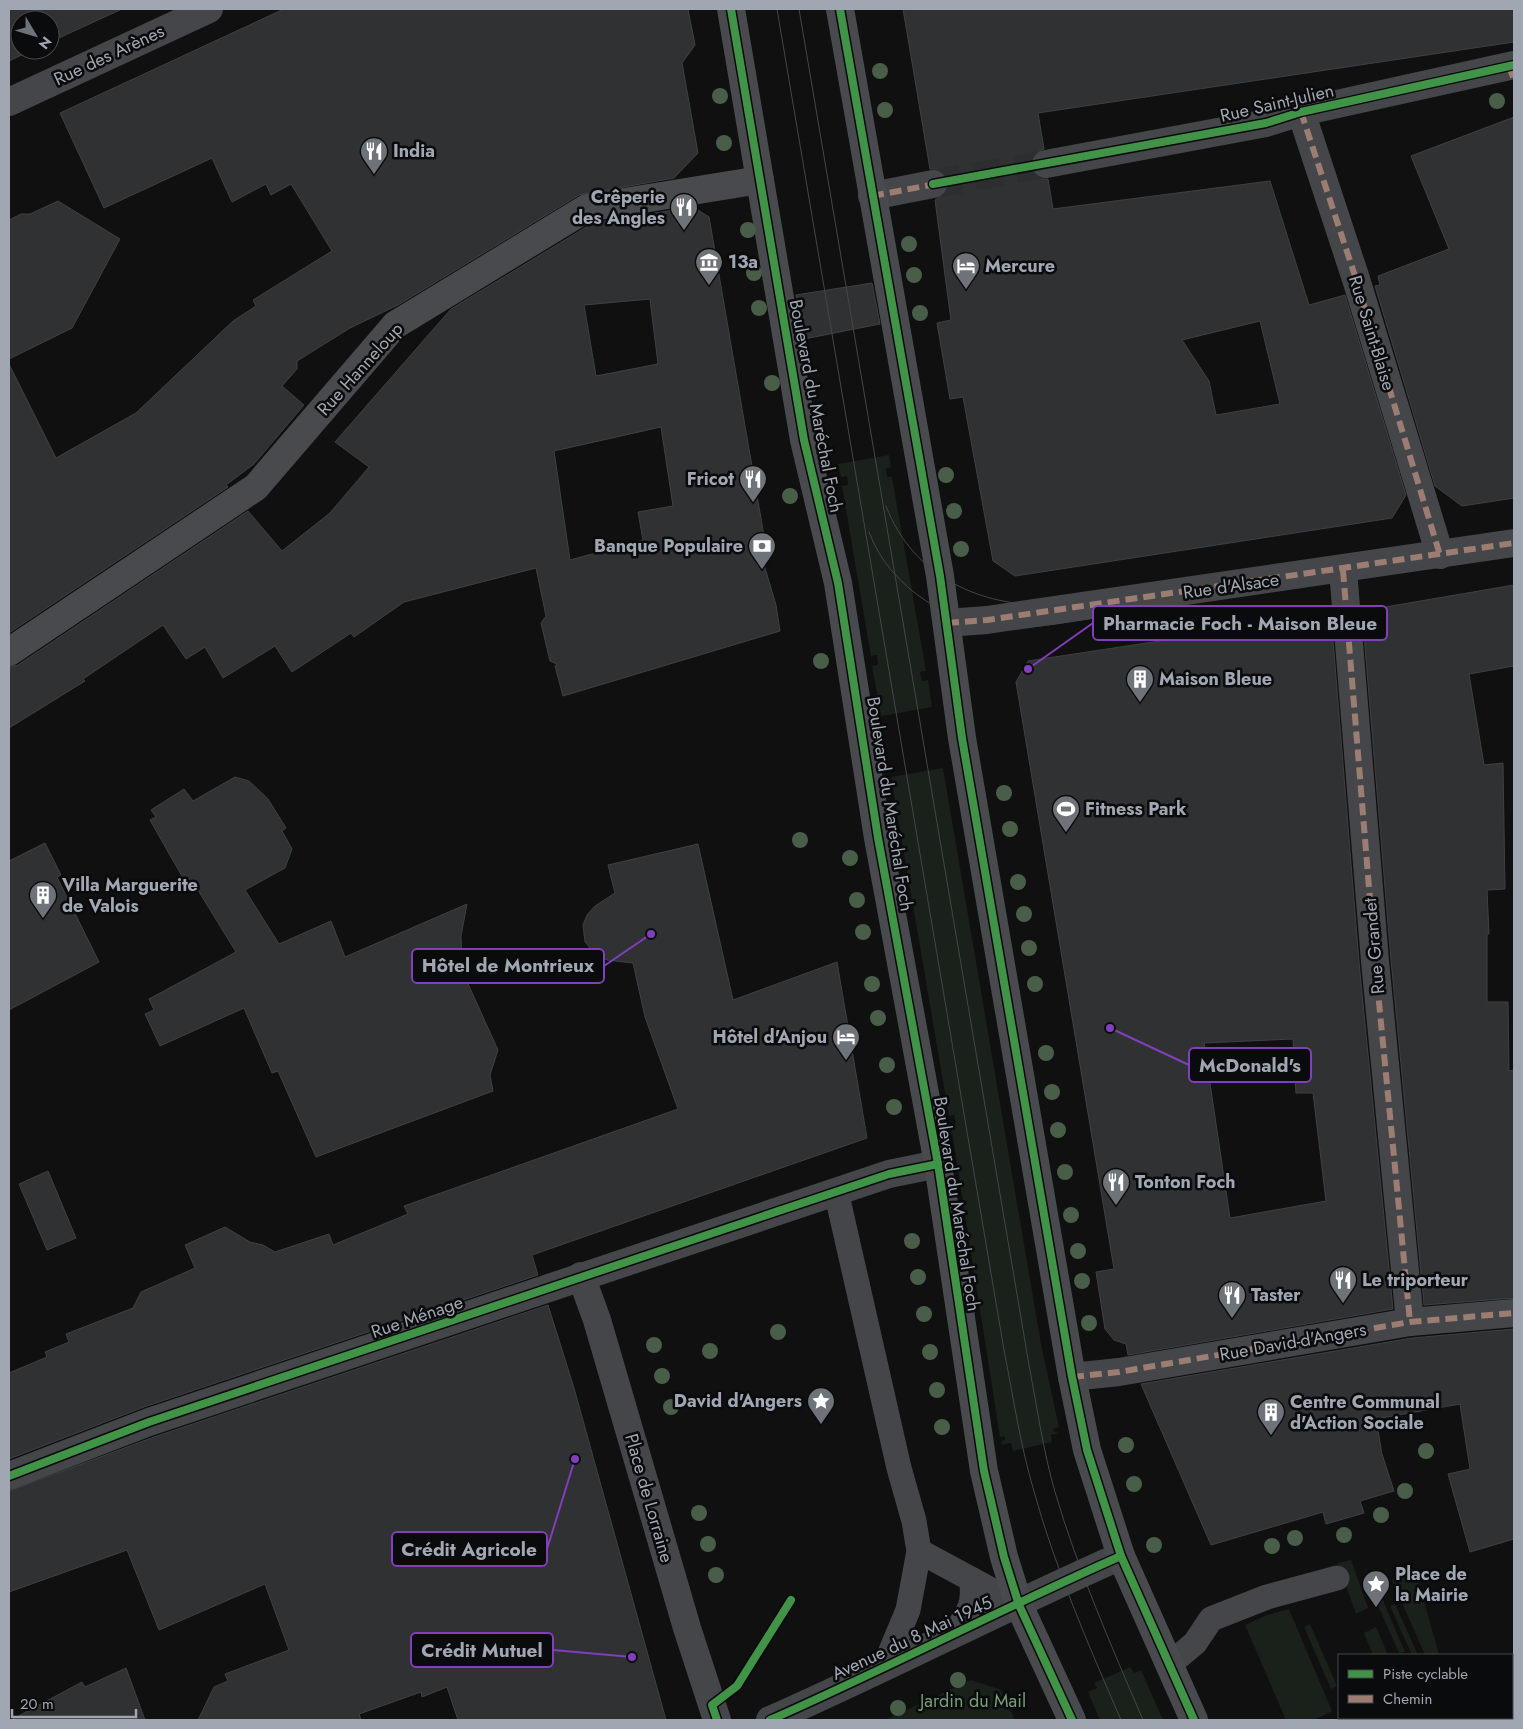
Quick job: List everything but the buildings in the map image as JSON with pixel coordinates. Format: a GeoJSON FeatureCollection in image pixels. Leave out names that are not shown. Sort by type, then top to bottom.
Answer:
{"type":"FeatureCollection","features":[{"type":"Feature","properties":{"kind":"main road","name":"Boulevard du Maréchal Foch"},"geometry":{"type":"LineString","coordinates":[[731,9],[807,455],[838,583],[878,838],[938,1164],[984,1471],[1004,1557],[1019,1605],[1072,1720]]}},
{"type":"Feature","properties":{"kind":"main road"},"geometry":{"type":"LineString","coordinates":[[840,9],[947,623],[962,738],[1072,1377],[1087,1450],[1121,1556],[1194,1720]]}},
{"type":"Feature","properties":{"kind":"main road","name":"Rue Hanneloup"},"geometry":{"type":"LineString","coordinates":[[9,652],[256,487],[395,325],[587,208],[760,180]]}},
{"type":"Feature","properties":{"kind":"street","name":"Rue des Arènes"},"geometry":{"type":"LineString","coordinates":[[9,102],[209,9]]}},
{"type":"Feature","properties":{"kind":"street","name":"Rue Saint-Julien"},"geometry":{"type":"LineString","coordinates":[[1046,164],[1266,123],[1301,112],[1512,70]]}},
{"type":"Feature","properties":{"kind":"street","name":"Rue Saint-Blaise"},"geometry":{"type":"LineString","coordinates":[[1301,112],[1356,279],[1440,555]]}},
{"type":"Feature","properties":{"kind":"street"},"geometry":{"type":"LineString","coordinates":[[872,196],[932,184]]}},
{"type":"Feature","properties":{"kind":"street","name":"Rue d'Alsace"},"geometry":{"type":"LineString","coordinates":[[947,623],[987,620],[1514,544]]}},
{"type":"Feature","properties":{"kind":"street","name":"Rue Grandet"},"geometry":{"type":"LineString","coordinates":[[1343,570],[1375,961],[1410,1322]]}},
{"type":"Feature","properties":{"kind":"street","name":"Rue Ménage"},"geometry":{"type":"LineString","coordinates":[[9,1476],[149,1422],[581,1276],[889,1174],[938,1164]]}},
{"type":"Feature","properties":{"kind":"street","name":"Place de Lorraine"},"geometry":{"type":"LineString","coordinates":[[581,1276],[596,1320],[690,1637],[717,1720]]}},
{"type":"Feature","properties":{"kind":"street","name":"Rue David-d'Angers"},"geometry":{"type":"LineString","coordinates":[[1072,1377],[1119,1372],[1410,1322],[1514,1312]]}},
{"type":"Feature","properties":{"kind":"street","name":"Avenue du 8 Mai 1945"},"geometry":{"type":"LineString","coordinates":[[770,1720],[954,1633],[1019,1605],[1063,1581],[1121,1556]]}},
{"type":"Feature","properties":{"kind":"lane"},"geometry":{"type":"LineString","coordinates":[[836,1192],[899,1468],[914,1521],[919,1551],[908,1610],[885,1665]]}},
{"type":"Feature","properties":{"kind":"lane"},"geometry":{"type":"LineString","coordinates":[[919,1551],[1019,1605]]}},
{"type":"Feature","properties":{"kind":"lane"},"geometry":{"type":"LineString","coordinates":[[1170,1664],[1195,1643],[1211,1619],[1267,1596],[1337,1578]]}},
{"type":"Feature","properties":{"kind":"lane"},"geometry":{"type":"LineString","coordinates":[[954,1633],[966,1618],[972,1605],[973,1590],[971,1579]]}},
{"type":"Feature","properties":{"kind":"green space"},"geometry":{"type":"Polygon","coordinates":[[[889,455],[891,467],[886,469],[887,477],[892,477],[926,671],[920,672],[922,681],[928,680],[932,707],[881,716],[872,666],[878,665],[877,655],[871,656],[842,486],[848,485],[847,476],[841,477],[838,464],[889,455]]]}},
{"type":"Feature","properties":{"kind":"green space"},"geometry":{"type":"Polygon","coordinates":[[[943,768],[1041,1344],[1059,1427],[1053,1429],[1054,1432],[1060,1433],[1051,1435],[1052,1442],[1013,1451],[1011,1443],[1002,1445],[1001,1441],[1005,1440],[1005,1436],[1000,1437],[951,1125],[956,1123],[954,1115],[949,1116],[891,777],[943,768]]]}},
{"type":"Feature","properties":{"kind":"green space"},"geometry":{"type":"Polygon","coordinates":[[[1351,1560],[1368,1608],[1356,1614],[1338,1563],[1351,1560]]]}},
{"type":"Feature","properties":{"kind":"green space"},"geometry":{"type":"Polygon","coordinates":[[[1416,1572],[1439,1654],[1425,1654],[1392,1580],[1416,1572]]]}},
{"type":"Feature","properties":{"kind":"green space"},"geometry":{"type":"Polygon","coordinates":[[[1376,1584],[1405,1652],[1399,1653],[1369,1585],[1376,1584]]]}},
{"type":"Feature","properties":{"kind":"green space"},"geometry":{"type":"Polygon","coordinates":[[[1395,1604],[1418,1654],[1412,1654],[1390,1606],[1395,1604]]]}},
{"type":"Feature","properties":{"kind":"green space"},"geometry":{"type":"Polygon","coordinates":[[[1289,1609],[1332,1711],[1314,1720],[1286,1720],[1245,1625],[1267,1615],[1289,1609]]]}},
{"type":"Feature","properties":{"kind":"green space"},"geometry":{"type":"Polygon","coordinates":[[[1310,1624],[1337,1686],[1331,1689],[1304,1627],[1310,1624]]]}},
{"type":"Feature","properties":{"kind":"green space"},"geometry":{"type":"Polygon","coordinates":[[[1376,1627],[1388,1654],[1373,1654],[1364,1633],[1376,1627]]]}},
{"type":"Feature","properties":{"kind":"green space"},"geometry":{"type":"Polygon","coordinates":[[[1130,1667],[1134,1673],[1141,1670],[1163,1720],[1100,1720],[1088,1692],[1097,1688],[1094,1683],[1130,1667]]]}},
{"type":"Feature","properties":{"kind":"green space","name":"Jardin du Mail"},"geometry":{"type":"Polygon","coordinates":[[[971,1680],[1001,1690],[1015,1720],[885,1720],[971,1680]]]}},
{"type":"Feature","properties":{"kind":"tunnel"},"geometry":{"type":"LineString","coordinates":[[933,184],[1046,164]]}},
{"type":"Feature","properties":{"kind":"tram line"},"geometry":{"type":"LineString","coordinates":[[777,9],[1017,1419],[1028,1471],[1051,1547],[1084,1634],[1121,1720]]}},
{"type":"Feature","properties":{"kind":"tram line"},"geometry":{"type":"LineString","coordinates":[[799,9],[1044,1444],[1055,1492],[1074,1550],[1143,1720]]}},
{"type":"Feature","properties":{"kind":"tram line"},"geometry":{"type":"LineString","coordinates":[[886,506],[898,531],[913,552],[932,569],[952,583],[975,593],[1000,600],[1026,604],[1052,605],[1514,534]]}},
{"type":"Feature","properties":{"kind":"tram line"},"geometry":{"type":"LineString","coordinates":[[869,532],[879,552],[892,571],[926,601],[945,612],[966,620],[988,626],[1010,628],[1056,624],[1514,553]]}},
{"type":"Feature","properties":{"kind":"marked path"},"geometry":{"type":"LineString","coordinates":[[1509,66],[1514,80]]}},
{"type":"Feature","properties":{"kind":"marked path"},"geometry":{"type":"LineString","coordinates":[[1301,112],[1356,279],[1440,555]]}},
{"type":"Feature","properties":{"kind":"marked path"},"geometry":{"type":"LineString","coordinates":[[872,196],[936,184]]}},
{"type":"Feature","properties":{"kind":"marked path"},"geometry":{"type":"LineString","coordinates":[[947,623],[987,620],[1514,543]]}},
{"type":"Feature","properties":{"kind":"marked path"},"geometry":{"type":"LineString","coordinates":[[1343,570],[1375,961],[1410,1322]]}},
{"type":"Feature","properties":{"kind":"marked path"},"geometry":{"type":"LineString","coordinates":[[1072,1377],[1119,1372],[1410,1322],[1514,1313]]}},
{"type":"Feature","properties":{"kind":"cycle path"},"geometry":{"type":"LineString","coordinates":[[731,9],[804,440],[838,583],[878,838],[938,1164],[984,1471],[1004,1557],[1019,1605],[1072,1720]]}},
{"type":"Feature","properties":{"kind":"cycle path"},"geometry":{"type":"LineString","coordinates":[[840,9],[940,576],[962,738],[1072,1377],[1087,1450],[1121,1556],[1194,1720]]}},
{"type":"Feature","properties":{"kind":"cycle path"},"geometry":{"type":"LineString","coordinates":[[933,184],[1266,123],[1301,112],[1514,65]]}},
{"type":"Feature","properties":{"kind":"cycle path"},"geometry":{"type":"LineString","coordinates":[[9,1476],[149,1422],[889,1174],[938,1164]]}},
{"type":"Feature","properties":{"kind":"cycle path"},"geometry":{"type":"LineString","coordinates":[[770,1720],[1121,1556]]}},
{"type":"Feature","properties":{"kind":"cycle path"},"geometry":{"type":"LineString","coordinates":[[717,1720],[712,1705],[737,1686],[791,1600]]}},
{"type":"Feature","properties":{"kind":"place","name":"India"},"geometry":{"type":"Point","coordinates":[374,175]}},
{"type":"Feature","properties":{"kind":"place","name":"Crêperie des Angles"},"geometry":{"type":"Point","coordinates":[684,231]}},
{"type":"Feature","properties":{"kind":"place","name":"13a"},"geometry":{"type":"Point","coordinates":[709,286]}},
{"type":"Feature","properties":{"kind":"place","name":"Mercure"},"geometry":{"type":"Point","coordinates":[966,290]}},
{"type":"Feature","properties":{"kind":"place","name":"Fricot"},"geometry":{"type":"Point","coordinates":[753,503]}},
{"type":"Feature","properties":{"kind":"place","name":"Banque Populaire"},"geometry":{"type":"Point","coordinates":[762,570]}},
{"type":"Feature","properties":{"kind":"place","name":"Pharmacie Foch - Maison Bleue"},"geometry":{"type":"Point","coordinates":[1028,669]}},
{"type":"Feature","properties":{"kind":"place","name":"Maison Bleue"},"geometry":{"type":"Point","coordinates":[1140,703]}},
{"type":"Feature","properties":{"kind":"place","name":"Fitness Park"},"geometry":{"type":"Point","coordinates":[1066,833]}},
{"type":"Feature","properties":{"kind":"place","name":"Villa Marguerite de Valois"},"geometry":{"type":"Point","coordinates":[43,919]}},
{"type":"Feature","properties":{"kind":"place","name":"Hôtel de Montrieux"},"geometry":{"type":"Point","coordinates":[651,934]}},
{"type":"Feature","properties":{"kind":"place","name":"McDonald's"},"geometry":{"type":"Point","coordinates":[1110,1028]}},
{"type":"Feature","properties":{"kind":"place","name":"Hôtel d'Anjou"},"geometry":{"type":"Point","coordinates":[846,1061]}},
{"type":"Feature","properties":{"kind":"place","name":"Tonton Foch"},"geometry":{"type":"Point","coordinates":[1116,1206]}},
{"type":"Feature","properties":{"kind":"place","name":"Le triporteur"},"geometry":{"type":"Point","coordinates":[1343,1304]}},
{"type":"Feature","properties":{"kind":"place","name":"Taster"},"geometry":{"type":"Point","coordinates":[1232,1319]}},
{"type":"Feature","properties":{"kind":"place","name":"David d'Angers"},"geometry":{"type":"Point","coordinates":[821,1425]}},
{"type":"Feature","properties":{"kind":"place","name":"Centre Communal d'Action Sociale"},"geometry":{"type":"Point","coordinates":[1271,1436]}},
{"type":"Feature","properties":{"kind":"place","name":"Crédit Agricole"},"geometry":{"type":"Point","coordinates":[575,1459]}},
{"type":"Feature","properties":{"kind":"place","name":"Place de la Mairie"},"geometry":{"type":"Point","coordinates":[1376,1608]}},
{"type":"Feature","properties":{"kind":"place","name":"Crédit Mutuel"},"geometry":{"type":"Point","coordinates":[632,1657]}}]}
